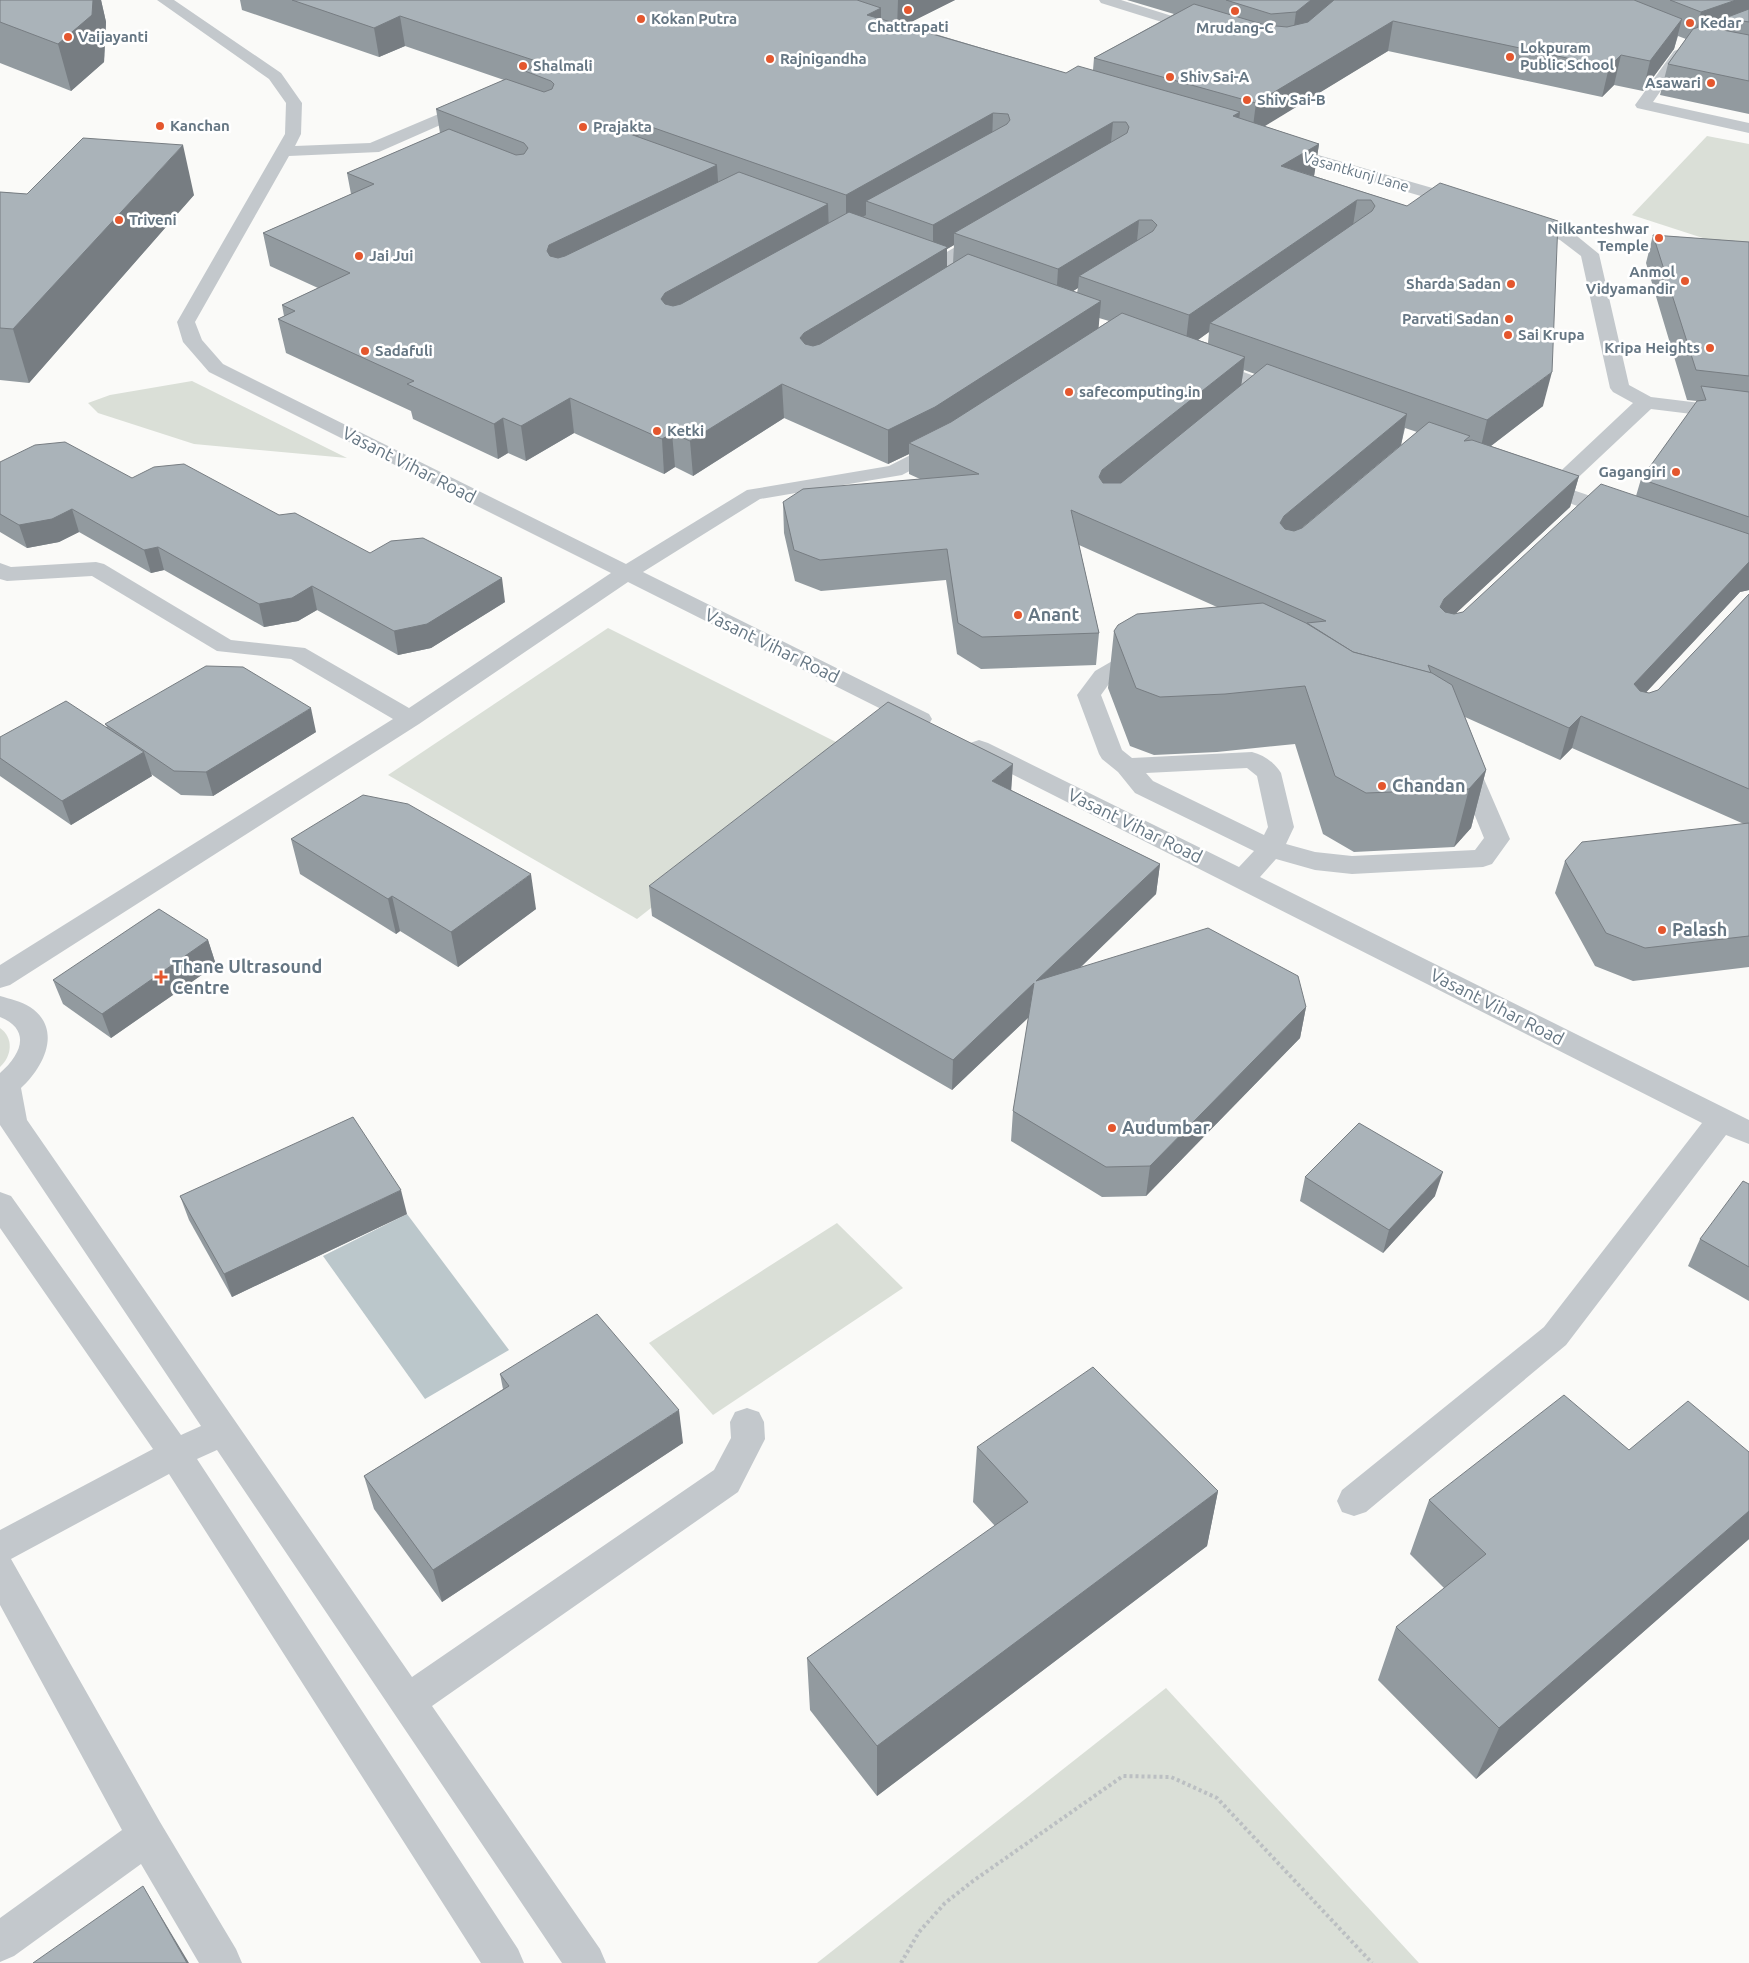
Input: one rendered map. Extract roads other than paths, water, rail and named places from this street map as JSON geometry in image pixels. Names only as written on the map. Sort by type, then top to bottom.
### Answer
[{"type":"street","name":"Vasant Vihar Road","points":[[164,0],[275,76],[294,103],[293,134],[186,322],[193,342],[216,368],[1749,1133]]},
{"type":"street","points":[[1106,0],[1212,33]]},
{"type":"street","points":[[1148,13],[1163,0]]},
{"type":"street","points":[[1749,28],[1680,54],[1643,105],[1749,128]]},
{"type":"street","points":[[1675,42],[1693,49],[1721,55]]},
{"type":"street","points":[[283,151],[374,148],[486,100]]},
{"type":"street","points":[[407,134],[424,141]]},
{"type":"street","name":"Vasantkunj Lane","points":[[1260,143],[1479,207]]},
{"type":"street","points":[[1507,216],[1566,236],[1590,254],[1620,388],[1646,402],[1749,415]]},
{"type":"street","points":[[957,275],[925,264],[1001,227]]},
{"type":"street","points":[[1196,352],[1259,384],[1304,400]]},
{"type":"street","points":[[1242,398],[1259,384]]},
{"type":"street","points":[[1554,490],[1646,402]]},
{"type":"street","points":[[0,978],[410,719],[626,573],[754,494],[896,471],[959,436]]},
{"type":"street","points":[[1518,477],[1637,520]]},
{"type":"street","points":[[1570,522],[1590,503]]},
{"type":"street","points":[[0,570],[6,574],[96,569],[225,646],[297,653],[410,719]]},
{"type":"street","points":[[1167,652],[1139,654],[1103,676],[1089,694],[1111,754],[1128,766],[1144,787],[1271,849],[1315,861],[1352,865],[1483,858],[1497,839],[1456,741]]},
{"type":"street","points":[[1128,766],[1252,760],[1269,773],[1281,827],[1271,849],[1243,879]]},
{"type":"street","points":[[0,1006],[17,1012],[29,1022],[34,1037],[32,1053],[22,1070],[3,1087],[6,1125],[224,1431],[586,1963]]},
{"type":"street","points":[[1354,1501],[1555,1336],[1721,1120]]},
{"type":"street","points":[[0,1204],[175,1454],[504,1963]]},
{"type":"street","points":[[408,1701],[726,1482],[748,1439],[748,1422]]},
{"type":"street","points":[[0,1548],[175,1454],[224,1431]]},
{"type":"street","points":[[0,1571],[146,1836],[222,1963]]},
{"type":"street","points":[[0,1942],[146,1836]]},
{"type":"place","name":"Chattrapati","points":[[908,10]]},
{"type":"place","name":"Mrudang-C","points":[[1235,11]]},
{"type":"place","name":"Kokan Putra","points":[[641,19]]},
{"type":"place","name":"Kedar","points":[[1690,23]]},
{"type":"place","name":"Vaijayanti","points":[[68,37]]},
{"type":"place","name":"Lokpuram Public School","points":[[1510,57]]},
{"type":"place","name":"Rajnigandha","points":[[770,59]]},
{"type":"place","name":"Shalmali","points":[[523,66]]},
{"type":"place","name":"Shiv Sai-A","points":[[1170,77]]},
{"type":"place","name":"Asawari","points":[[1711,83]]},
{"type":"place","name":"Shiv Sai-B","points":[[1247,100]]},
{"type":"place","name":"Kanchan","points":[[160,126]]},
{"type":"place","name":"Prajakta","points":[[583,127]]},
{"type":"place","name":"Triveni","points":[[119,220]]},
{"type":"place","name":"Nilkanteshwar Temple","points":[[1659,238]]},
{"type":"place","name":"Jai Jui","points":[[359,256]]},
{"type":"place","name":"Anmol Vidyamandir","points":[[1685,281]]},
{"type":"place","name":"Sharda Sadan","points":[[1511,284]]},
{"type":"place","name":"Parvati Sadan","points":[[1509,319]]},
{"type":"place","name":"Sai Krupa","points":[[1508,335]]},
{"type":"place","name":"Kripa Heights","points":[[1710,348]]},
{"type":"place","name":"Sadafuli","points":[[365,351]]},
{"type":"place","name":"safecomputing.in","points":[[1069,392]]},
{"type":"place","name":"Ketki","points":[[657,431]]},
{"type":"place","name":"Gagangiri","points":[[1676,472]]},
{"type":"place","name":"Anant","points":[[1018,615]]},
{"type":"place","name":"Chandan","points":[[1382,786]]},
{"type":"place","name":"Palash","points":[[1662,930]]},
{"type":"place","name":"Thane Ultrasound Centre","points":[[161,977]]},
{"type":"place","name":"Audumbar","points":[[1112,1128]]}]
